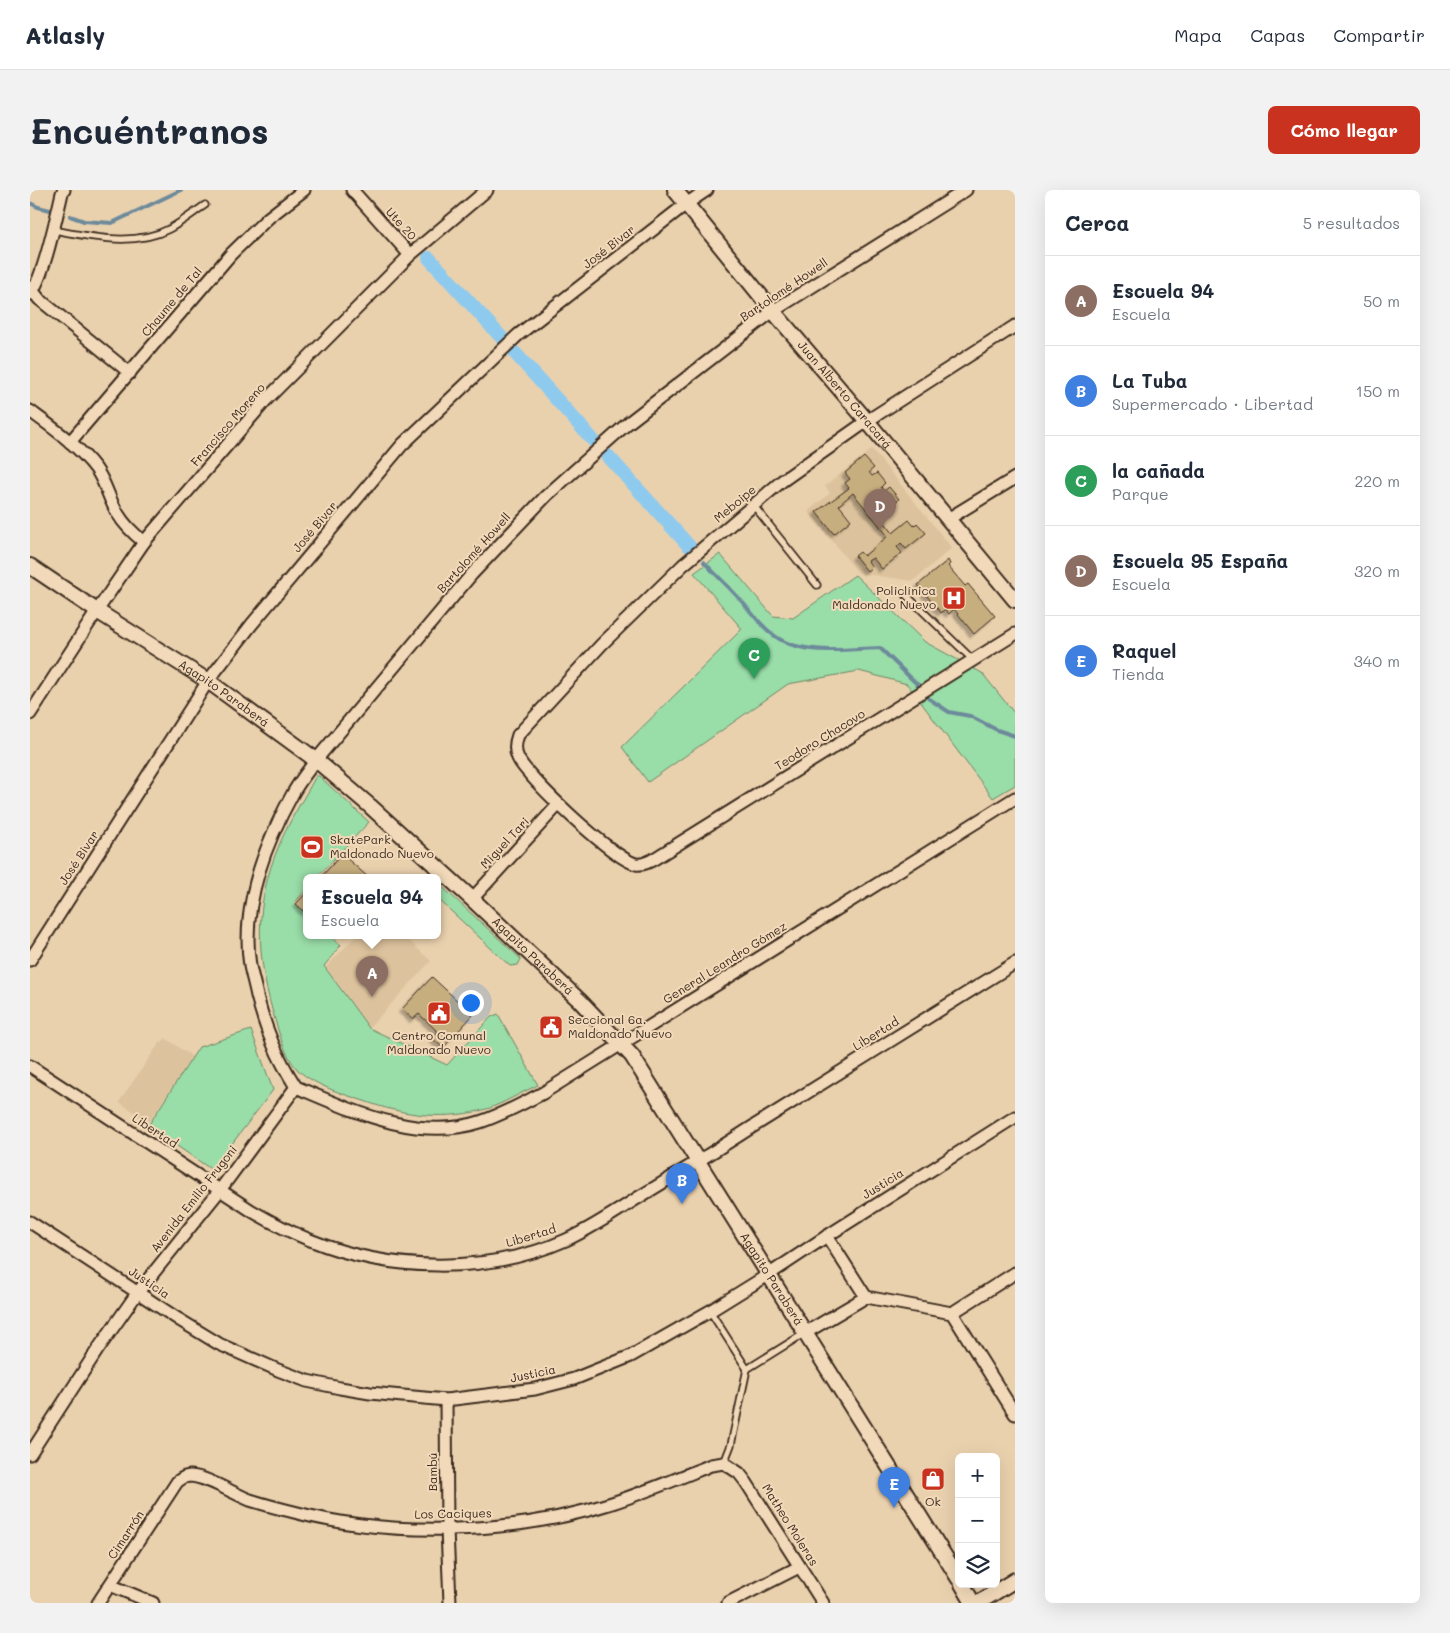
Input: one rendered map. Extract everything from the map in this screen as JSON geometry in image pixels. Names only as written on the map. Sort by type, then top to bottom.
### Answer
[{"type":"street","points":[[64,190],[54,230],[31,291],[130,373]]},
{"type":"street","name":"Chaume de Tal","points":[[70,442],[231,254],[268,218],[304,190]]},
{"type":"street","name":"Ute 20","points":[[352,190],[410,255]]},
{"type":"street","name":"Francisco Moreno","points":[[30,714],[144,542],[266,400],[410,255],[487,190]]},
{"type":"street","name":"Juan Alberto Caracará","points":[[675,190],[773,312],[867,421],[1015,600]]},
{"type":"street","name":"José Bivar","points":[[30,960],[208,681],[252,624],[402,445],[518,335],[686,204],[707,190]]},
{"type":"street","name":"Bartolomé Howell","points":[[296,1087],[281,1064],[270,1040],[250,966],[249,930],[252,895],[262,859],[293,793],[316,760],[472,574],[546,496],[628,423],[773,312],[966,190]]},
{"type":"street","name":"Meboipe","points":[[558,805],[522,765],[516,750],[518,735],[602,644],[682,565],[782,481],[867,421],[1015,326]]},
{"type":"street","points":[[30,410],[70,442],[96,470],[117,513],[130,530],[144,542]]},
{"type":"street","points":[[948,519],[1015,478]]},
{"type":"street","name":"Agapito Paraberá","points":[[30,566],[208,681],[316,760],[370,806],[472,899],[623,1044],[955,1574]]},
{"type":"street","name":"Teodoro Chacovo","points":[[558,805],[618,855],[637,864],[654,859],[1015,634]]},
{"type":"street","name":"General Leandro Gómez","points":[[296,1087],[357,1112],[408,1126],[441,1130],[480,1122],[543,1093],[1015,798]]},
{"type":"street","name":"Miguel Tari","points":[[472,899],[558,805]]},
{"type":"street","name":"Libertad","points":[[30,1066],[281,1228],[311,1241],[376,1259],[408,1264],[470,1264],[523,1255],[585,1231],[1015,963]]},
{"type":"street","name":"Avenida Emilio Frugoni","points":[[30,1454],[138,1292],[220,1190],[296,1087]]},
{"type":"street","name":"Justicia","points":[[30,1222],[219,1344],[278,1370],[307,1381],[370,1393],[446,1400],[535,1389],[574,1379],[631,1356],[768,1275],[1015,1117]]},
{"type":"street","points":[[827,1236],[866,1297]]},
{"type":"street","points":[[805,1333],[866,1297],[952,1313],[1015,1273]]},
{"type":"street","points":[[952,1313],[1015,1414]]},
{"type":"street","name":"Bambú","points":[[446,1400],[447,1529],[450,1603]]},
{"type":"street","name":"Los Caciques","points":[[177,1482],[187,1476],[198,1477],[250,1500],[330,1521],[415,1529],[447,1529],[508,1526],[564,1515],[611,1504],[711,1465],[727,1464]]},
{"type":"street","name":"Matheo Moleras","points":[[727,1464],[739,1472],[746,1482],[822,1603]]},
{"type":"street","name":"Cimarrón","points":[[98,1603],[177,1482]]},
{"type":"street","points":[[728,1603],[800,1566]]},
{"type":"street","points":[[978,1603],[1015,1580]]},
{"type":"street","points":[[110,1585],[153,1603]]},
{"type":"street","points":[[964,1588],[973,1603]]},
{"type":"lane","points":[[54,230],[95,238],[140,238],[168,229],[205,205]]},
{"type":"lane","points":[[754,506],[817,585]]},
{"type":"lane","points":[[906,594],[973,660]]},
{"type":"lane","points":[[710,1311],[748,1369]]},
{"type":"lane","points":[[727,1464],[748,1369],[805,1333]]},
{"type":"shaded area","points":[[872,449],[952,548],[913,581],[858,573],[808,511],[830,493],[825,486]]},
{"type":"shaded area","points":[[353,939],[407,939],[431,961],[369,1028],[326,967]]},
{"type":"shaded area","points":[[165,1038],[193,1057],[149,1122],[119,1102],[160,1042],[162,1043]]},
{"type":"green space","points":[[720,554],[773,616],[793,618],[855,575],[925,642],[982,673],[1015,714],[1015,785],[993,798],[907,684],[859,671],[788,684],[648,782],[622,747],[742,629],[694,573]]},
{"type":"green space","points":[[316,776],[319,776],[369,822],[320,874],[303,874],[303,893],[294,903],[303,911],[303,939],[334,939],[341,945],[324,966],[369,1028],[447,1065],[491,1017],[498,1014],[538,1085],[490,1108],[458,1114],[427,1115],[379,1106],[322,1085],[299,1071],[289,1058],[273,1013],[267,989],[261,943],[263,899],[268,877],[275,855]]},
{"type":"green space","points":[[441,886],[521,959],[518,965],[510,966],[441,902]]},
{"type":"green space","points":[[251,1030],[273,1090],[212,1170],[148,1126],[199,1047]]},
{"type":"building","points":[[864,457],[874,468],[869,472],[872,476],[877,473],[885,483],[881,487],[884,491],[889,487],[899,499],[879,515],[893,533],[909,520],[914,526],[917,523],[926,533],[906,549],[901,543],[897,547],[902,553],[882,569],[873,558],[868,561],[872,567],[867,571],[855,556],[860,552],[864,556],[888,536],[853,493],[839,505],[851,520],[834,534],[816,512],[849,488],[845,483],[850,479],[845,473]]},
{"type":"building","name":"Policlínica Maldonado Nuevo","points":[[948,560],[950,564],[948,566],[965,586],[968,584],[995,616],[974,634],[954,609],[949,614],[945,609],[941,613],[918,585]]},
{"type":"building","points":[[342,854],[364,874],[324,874]]},
{"type":"building","points":[[303,896],[303,910],[296,904]]},
{"type":"building","points":[[432,977],[473,1015],[443,1048],[432,1038],[438,1032],[419,1014],[413,1019],[402,1009]]},
{"type":"waterway","points":[[70,216],[84,221],[112,223],[181,190]]},
{"type":"waterway","points":[[30,203],[50,210]]},
{"type":"waterway","points":[[429,258],[501,337]]},
{"type":"waterway","points":[[515,353],[593,440]]},
{"type":"waterway","points":[[608,456],[689,546]]},
{"type":"waterway","points":[[704,562],[762,625],[777,638],[796,646],[816,649],[880,648],[918,685]]},
{"type":"waterway","points":[[928,698],[949,712],[970,716],[997,730],[1015,736]]},
{"type":"place","name":"Escuela 95 España","points":[[880,530]]},
{"type":"place","name":"Policlínica Maldonado Nuevo","points":[[954,598]]},
{"type":"place","name":"la cañada","points":[[754,679]]},
{"type":"place","name":"SkatePark Maldonado Nuevo","points":[[312,847]]},
{"type":"place","name":"Escuela 94","points":[[372,997]]},
{"type":"place","name":"Centro Comunal Maldonado Nuevo","points":[[439,1013]]},
{"type":"place","name":"Seccional 6a. Maldonado Nuevo","points":[[551,1027]]},
{"type":"place","name":"La Tuba","points":[[682,1204]]},
{"type":"place","name":"Ok","points":[[933,1479]]},
{"type":"place","name":"Raquel","points":[[894,1508]]}]
